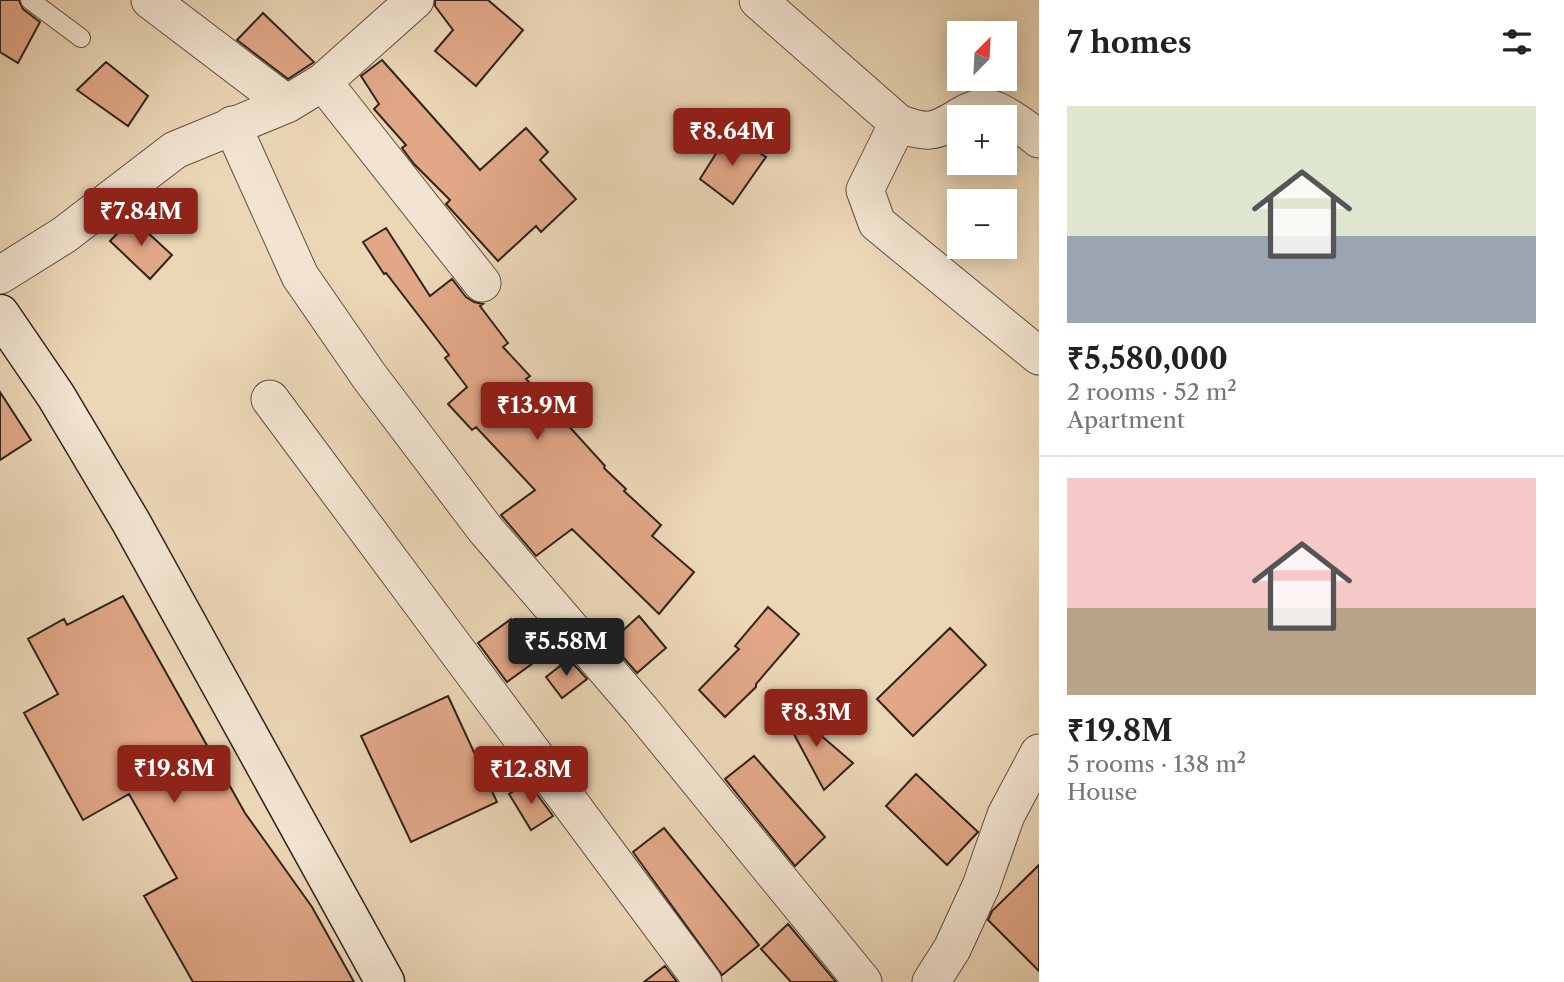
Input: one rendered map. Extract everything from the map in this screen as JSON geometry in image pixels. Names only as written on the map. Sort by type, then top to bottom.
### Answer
[{"type":"main road","points":[[0,314],[56,396],[131,522],[385,982]]},
{"type":"street","points":[[150,0],[287,104]]},
{"type":"street","points":[[0,275],[64,236],[175,150],[287,104],[323,82],[415,0]]},
{"type":"street","points":[[758,0],[898,123],[919,130],[933,130],[967,111],[982,108],[996,110],[1039,139]]},
{"type":"street","points":[[323,82],[482,283]]},
{"type":"street","points":[[898,123],[864,190],[877,223],[1039,356]]},
{"type":"street","points":[[232,125],[300,276],[369,376],[485,529],[641,710],[863,982]]},
{"type":"street","points":[[270,399],[702,982]]},
{"type":"street","points":[[931,982],[952,949],[981,886],[1006,815],[1039,753]]},
{"type":"lane","points":[[30,0],[81,38]]},
{"type":"building","points":[[0,0],[19,0],[23,9],[40,22],[18,63],[0,52]]},
{"type":"building","points":[[435,0],[488,0],[523,30],[476,86],[435,51],[453,30],[435,6]]},
{"type":"building","points":[[263,13],[314,62],[288,79],[237,40]]},
{"type":"building","points":[[382,60],[480,170],[526,128],[548,152],[540,160],[576,199],[541,232],[536,226],[498,261],[446,204],[450,200],[414,164],[402,148],[406,145],[374,109],[379,104],[361,76]]},
{"type":"building","points":[[106,62],[148,96],[128,126],[77,90]]},
{"type":"building","points":[[729,133],[766,157],[733,204],[700,179]]},
{"type":"building","points":[[132,218],[172,255],[150,279],[110,241]]},
{"type":"building","points":[[386,228],[430,296],[452,279],[466,297],[483,304],[480,306],[508,343],[503,347],[530,376],[526,379],[604,468],[626,489],[624,491],[661,525],[652,536],[694,572],[659,614],[572,529],[536,556],[501,515],[535,490],[476,427],[472,430],[448,404],[467,387],[445,358],[449,355],[386,273],[384,274],[363,242]]},
{"type":"building","points":[[0,392],[31,440],[0,460]]},
{"type":"building","points":[[123,596],[245,813],[312,907],[354,982],[193,982],[144,896],[177,878],[129,794],[83,820],[24,713],[58,694],[28,639],[64,619],[67,625]]},
{"type":"building","points":[[768,607],[799,634],[756,687],[725,717],[699,690],[739,649],[735,646]]},
{"type":"building","points":[[639,616],[666,648],[637,673],[610,642]]},
{"type":"building","points":[[511,619],[540,658],[507,682],[478,643]]},
{"type":"building","points":[[950,628],[986,665],[913,736],[877,699]]},
{"type":"building","points":[[569,659],[587,679],[562,698],[546,677]]},
{"type":"building","points":[[448,696],[497,802],[411,842],[361,736]]},
{"type":"building","points":[[776,697],[853,763],[824,790],[775,699]]},
{"type":"building","points":[[754,756],[825,837],[795,866],[725,779]]},
{"type":"building","points":[[916,774],[978,832],[947,865],[886,806]]},
{"type":"building","points":[[528,782],[553,816],[531,830],[509,794]]},
{"type":"building","points":[[664,828],[759,945],[722,975],[633,852]]},
{"type":"building","points":[[1039,865],[1039,971],[988,920],[992,911]]},
{"type":"building","points":[[788,924],[836,982],[791,982],[761,949]]},
{"type":"building","points":[[665,966],[677,982],[644,982]]}]
